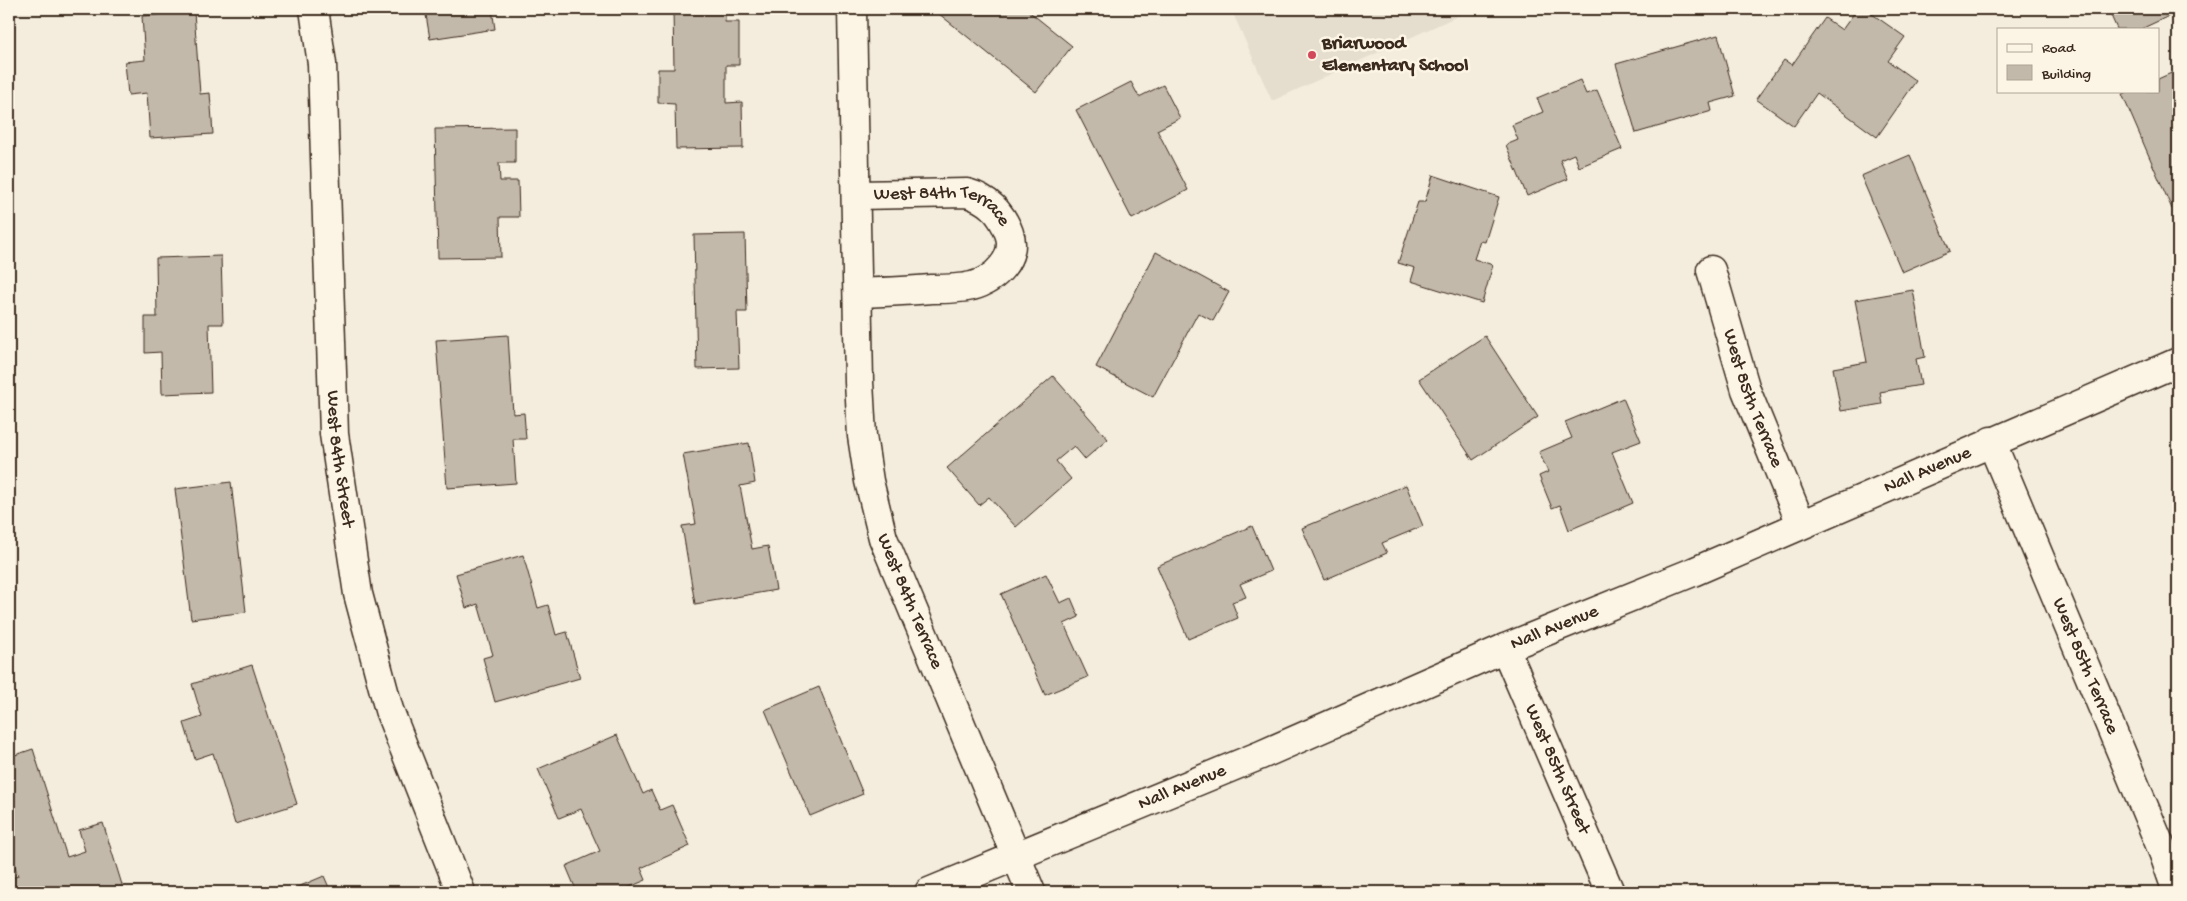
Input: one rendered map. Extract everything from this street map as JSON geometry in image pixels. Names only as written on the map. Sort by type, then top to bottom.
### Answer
[{"type":"street","name":"West 84th Street","points":[[314,9],[322,64],[334,434],[358,594],[389,710],[461,892]]},
{"type":"street","name":"West 84th Terrace","points":[[852,9],[859,382],[862,436],[869,481],[882,538],[1031,892]]},
{"type":"street","name":"West 84th Terrace","points":[[856,195],[967,193],[982,198],[993,207],[1006,225],[1011,237],[1008,260],[1000,270],[974,285],[858,293]]},
{"type":"street","name":"West 85th Terrace","points":[[1711,270],[1746,390],[1801,524]]},
{"type":"street","name":"Nall Avenue","points":[[929,892],[1261,755],[1505,648],[1693,572],[1991,441],[2178,362]]},
{"type":"street","name":"West 85th Terrace","points":[[1991,441],[2127,763],[2177,892]]},
{"type":"street","name":"West 85th Street","points":[[1505,648],[1610,892]]},
{"type":"shaded area","name":"Briarwood Elementary School","points":[[1231,9],[1473,9],[1272,101]]},
{"type":"building","points":[[425,9],[492,9],[495,29],[430,39]]},
{"type":"building","points":[[673,9],[725,9],[725,22],[739,22],[739,65],[726,65],[726,103],[742,102],[743,148],[676,149],[675,104],[658,103],[658,69],[674,69]]},
{"type":"building","points":[[933,9],[1026,9],[1072,46],[1036,92]]},
{"type":"building","points":[[1857,9],[1865,9],[1905,37],[1888,61],[1916,81],[1877,137],[1817,93],[1794,126],[1756,99],[1784,60],[1792,65],[1825,18],[1842,30]]},
{"type":"building","points":[[2108,9],[2165,9],[2169,16],[2143,28],[2117,28]]},
{"type":"building","points":[[194,12],[200,94],[210,93],[213,134],[150,138],[147,93],[128,95],[125,62],[145,60],[142,16]]},
{"type":"building","points":[[1718,35],[1735,96],[1710,103],[1712,111],[1636,133],[1616,64]]},
{"type":"building","points":[[2178,70],[2178,207],[2172,209],[2122,94],[2127,92],[2160,92],[2160,78]]},
{"type":"building","points":[[1580,80],[1586,94],[1597,90],[1622,149],[1579,167],[1574,154],[1560,160],[1568,179],[1527,196],[1506,145],[1518,140],[1512,125],[1543,112],[1537,98]]},
{"type":"building","points":[[1131,82],[1139,97],[1163,85],[1180,118],[1157,130],[1188,190],[1132,219],[1076,110]]},
{"type":"building","points":[[515,128],[515,163],[499,163],[500,181],[518,181],[519,217],[500,217],[501,257],[438,258],[435,129]]},
{"type":"building","points":[[1910,155],[1950,251],[1902,272],[1861,176]]},
{"type":"building","points":[[1433,175],[1499,197],[1485,242],[1480,241],[1474,259],[1493,265],[1482,303],[1411,281],[1415,268],[1398,263],[1418,202],[1425,202]]},
{"type":"building","points":[[745,234],[747,312],[737,312],[739,368],[697,369],[694,235]]},
{"type":"building","points":[[1156,252],[1229,292],[1213,321],[1198,313],[1153,397],[1096,367]]},
{"type":"building","points":[[221,256],[223,324],[209,324],[211,392],[162,394],[161,352],[145,353],[145,317],[157,317],[156,258]]},
{"type":"building","points":[[1913,290],[1925,357],[1916,359],[1921,385],[1880,392],[1882,404],[1841,411],[1833,368],[1867,362],[1855,300]]},
{"type":"building","points":[[508,335],[513,414],[524,413],[526,439],[513,439],[516,483],[447,488],[436,340]]},
{"type":"building","points":[[1485,336],[1538,417],[1473,460],[1419,379]]},
{"type":"building","points":[[1053,376],[1108,439],[1085,459],[1074,446],[1056,461],[1071,479],[1016,527],[989,497],[979,505],[947,468]]},
{"type":"building","points":[[1623,398],[1641,441],[1612,452],[1633,503],[1569,530],[1560,505],[1552,508],[1539,476],[1548,472],[1539,452],[1572,438],[1565,422]]},
{"type":"building","points":[[749,443],[755,483],[740,486],[752,549],[768,546],[776,590],[695,604],[682,526],[696,524],[683,454]]},
{"type":"building","points":[[231,482],[246,612],[191,619],[175,489]]},
{"type":"building","points":[[1406,485],[1423,526],[1382,543],[1387,553],[1324,580],[1302,528]]},
{"type":"building","points":[[1252,526],[1271,571],[1240,584],[1246,597],[1232,602],[1238,618],[1188,639],[1157,566]]},
{"type":"building","points":[[523,555],[538,608],[548,605],[556,635],[567,632],[580,678],[495,702],[483,658],[493,655],[478,604],[466,608],[456,574]]},
{"type":"building","points":[[1046,574],[1060,603],[1071,598],[1079,617],[1064,624],[1088,677],[1045,695],[1001,594]]},
{"type":"building","points":[[252,665],[297,804],[235,824],[213,753],[195,759],[184,723],[202,717],[192,684]]},
{"type":"building","points":[[819,687],[863,794],[810,816],[765,710]]},
{"type":"building","points":[[617,735],[643,794],[651,790],[660,810],[672,805],[690,846],[641,868],[646,880],[618,892],[577,892],[566,866],[600,851],[581,809],[559,818],[538,769]]},
{"type":"building","points":[[33,749],[67,857],[85,851],[79,830],[103,823],[123,888],[109,892],[9,892],[9,879],[18,876],[9,848],[9,757]]},
{"type":"building","points":[[324,876],[331,892],[286,892]]},
{"type":"place","name":"Briarwood Elementary School","points":[[1312,55]]}]
